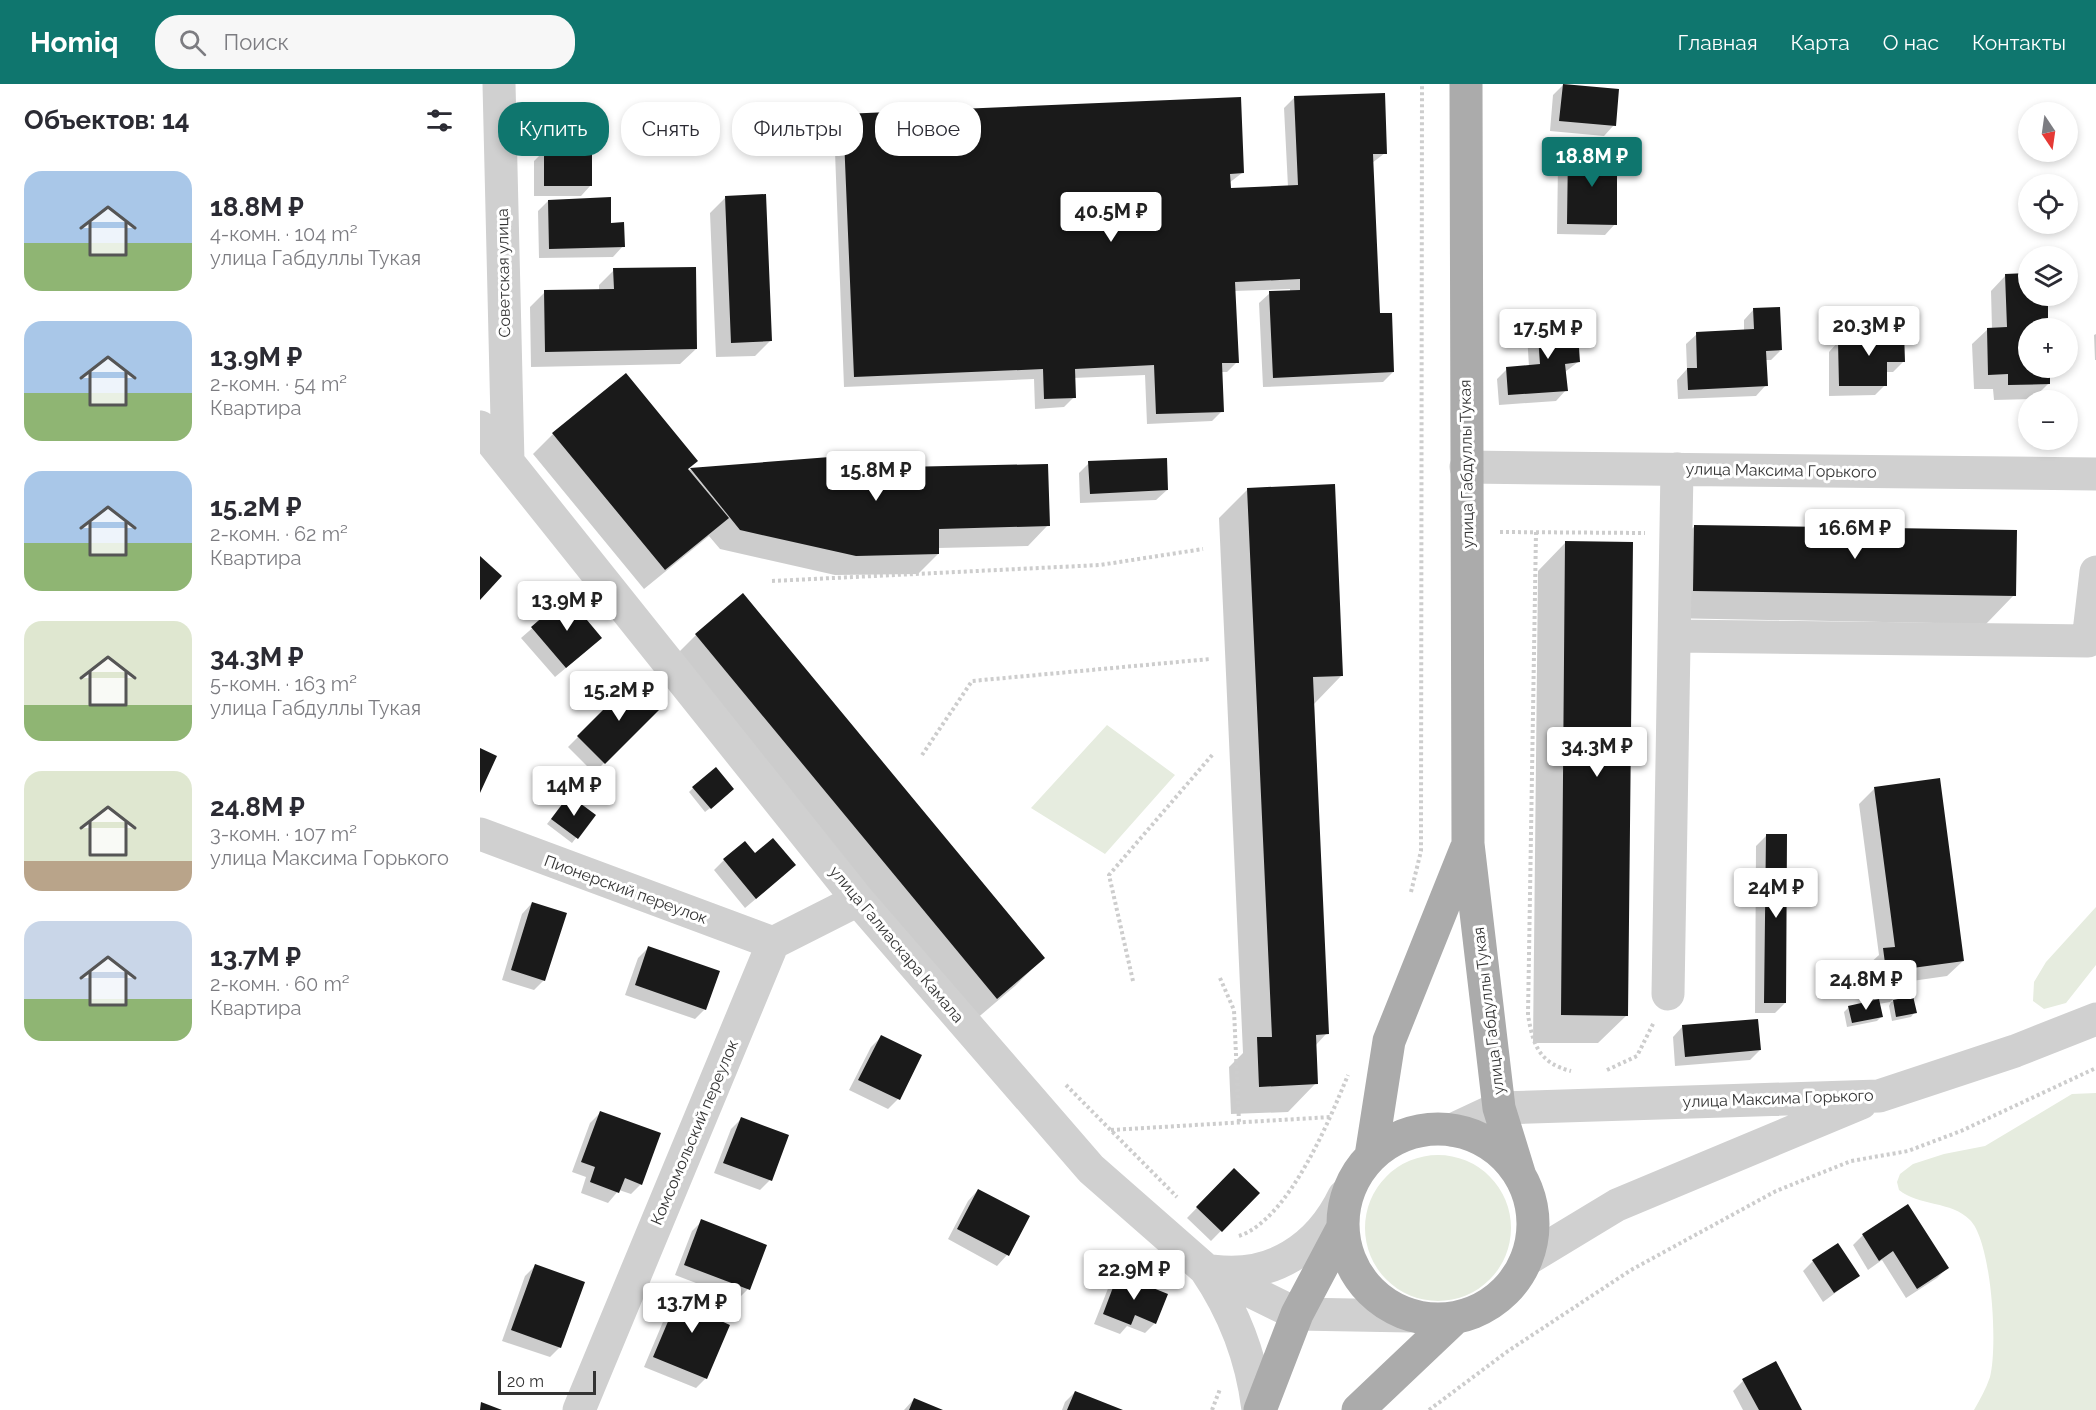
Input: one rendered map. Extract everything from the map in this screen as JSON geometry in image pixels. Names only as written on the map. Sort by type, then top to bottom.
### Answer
[{"type":"main road","name":"улица Габдуллы Тукая","points":[[1466,84],[1468,844],[1499,1108],[1520,1176]]},
{"type":"main road","name":"улица Габдуллы Тукая","points":[[1371,1156],[1389,1041],[1468,844]]},
{"type":"main road","name":"улица Максима Горького","points":[[1452,1130],[1479,1139],[1495,1149],[1520,1176],[1529,1196],[1533,1217],[1532,1239],[1527,1260],[1510,1287],[1485,1307],[1455,1318],[1432,1319],[1410,1316],[1384,1303],[1363,1283],[1348,1258],[1342,1230],[1344,1196],[1371,1156],[1395,1139],[1423,1131],[1452,1130]]},
{"type":"main road","name":"улица Максима Горького","points":[[1259,1410],[1297,1314],[1342,1230]]},
{"type":"main road","name":"улица Максима Горького","points":[[1358,1410],[1455,1318]]},
{"type":"street","name":"Советская улица","points":[[499,84],[508,462]]},
{"type":"street","name":"улица Галиаскара Камала","points":[[480,427],[858,900],[1091,1169],[1201,1265],[1297,1314],[1410,1316]]},
{"type":"street","name":"улица Максима Горького","points":[[1466,467],[2096,474]]},
{"type":"street","points":[[1668,994],[1677,469]]},
{"type":"street","points":[[1675,636],[2088,641],[2096,572]]},
{"type":"street","name":"Пионерский переулок","points":[[480,834],[773,943]]},
{"type":"street","points":[[773,943],[858,900]]},
{"type":"street","name":"Комсомольский переулок","points":[[579,1410],[773,943]]},
{"type":"street","name":"улица Максима Горького","points":[[1452,1130],[1499,1108],[1879,1096],[2015,1051],[2096,1018]]},
{"type":"street","points":[[1527,1260],[1617,1204],[1879,1096]]},
{"type":"street","points":[[1201,1265],[1248,1271],[1269,1267],[1288,1259],[1307,1247],[1322,1233],[1335,1216],[1344,1196]]},
{"type":"street","points":[[1201,1265],[1226,1303],[1242,1338],[1253,1375],[1259,1410]]},
{"type":"path","points":[[1409,897],[1421,851],[1422,84]]},
{"type":"path","points":[[1467,531],[1677,533]]},
{"type":"path","points":[[1536,532],[1528,1015],[1532,1042],[1544,1059],[1574,1071]]},
{"type":"path","points":[[771,581],[1100,565],[1203,549]]},
{"type":"path","points":[[922,755],[972,681],[1210,659]]},
{"type":"path","points":[[1133,981],[1109,874],[1213,754]]},
{"type":"path","points":[[1220,978],[1234,1010],[1239,1122]]},
{"type":"path","points":[[1604,1071],[1636,1056],[1668,994]]},
{"type":"path","points":[[1429,1410],[1508,1351],[1631,1270],[1776,1191],[1851,1161],[1908,1151],[1961,1131],[2096,1068]]},
{"type":"path","points":[[1201,1265],[1222,1242],[1246,1234],[1276,1209],[1304,1169],[1331,1117],[1348,1074]]},
{"type":"path","points":[[1061,1081],[1182,1202]]},
{"type":"path","points":[[1111,1130],[1331,1117]]},
{"type":"path","points":[[1212,1410],[1221,1386]]},
{"type":"shaded area","points":[[1107,725],[1175,775],[1105,854],[1031,808]]},
{"type":"shaded area","points":[[2096,907],[2096,965],[2066,1003],[2044,1009],[2033,1001],[2034,982],[2046,962]]},
{"type":"shaded area","points":[[2096,1093],[2096,1410],[1974,1410],[1990,1377],[1992,1363],[1993,1320],[1984,1250],[1978,1232],[1970,1220],[1963,1214],[1945,1206],[1916,1199],[1899,1190],[1897,1182],[1900,1174],[1913,1164],[1944,1154],[1985,1146],[2072,1094]]},
{"type":"shaded area","points":[[1438,1155],[1466,1161],[1489,1177],[1505,1200],[1511,1228],[1505,1256],[1489,1279],[1466,1295],[1438,1301],[1410,1295],[1387,1279],[1371,1256],[1365,1228],[1371,1200],[1387,1177],[1410,1161]]},
{"type":"building","points":[[1563,84],[1619,89],[1616,126],[1559,121]]},
{"type":"building","points":[[1385,93],[1387,154],[1373,154],[1380,313],[1392,313],[1394,372],[1273,378],[1269,291],[1300,290],[1300,279],[1235,282],[1239,363],[1222,363],[1224,412],[1156,414],[1154,365],[1075,369],[1076,398],[1044,399],[1043,369],[854,377],[845,156],[863,156],[863,113],[875,113],[875,156],[981,156],[981,108],[1241,97],[1244,173],[1230,174],[1231,188],[1298,185],[1294,96]]},
{"type":"building","points":[[1568,151],[1617,151],[1617,225],[1567,224]]},
{"type":"building","points":[[544,156],[592,156],[592,186],[544,186]]},
{"type":"building","points":[[766,194],[772,341],[731,343],[725,196]]},
{"type":"building","points":[[611,197],[611,223],[624,222],[625,247],[549,249],[548,200]]},
{"type":"building","points":[[696,267],[697,349],[545,352],[544,290],[614,289],[613,268]]},
{"type":"building","points":[[2018,273],[2018,306],[2048,306],[2048,318],[2018,318],[2018,378],[2050,378],[2050,384],[2008,385],[2008,374],[1988,375],[1987,328],[2007,327],[2005,274]]},
{"type":"building","points":[[1780,307],[1782,350],[1766,351],[1768,386],[1688,390],[1687,368],[1697,368],[1696,332],[1754,329],[1753,308]]},
{"type":"building","points":[[1577,319],[1580,362],[1565,364],[1568,391],[1508,395],[1506,367],[1540,364],[1537,322]]},
{"type":"building","points":[[1845,331],[1904,331],[1905,362],[1887,362],[1887,386],[1839,386],[1838,341],[1845,340]]},
{"type":"building","points":[[626,373],[698,461],[688,469],[729,518],[665,570],[552,433]]},
{"type":"building","points":[[843,456],[854,468],[1048,464],[1050,526],[939,529],[939,554],[856,556],[740,530],[690,468]]},
{"type":"building","points":[[1167,458],[1168,490],[1090,494],[1088,461]]},
{"type":"building","points":[[1335,484],[1343,676],[1313,677],[1329,1034],[1316,1035],[1318,1084],[1259,1087],[1257,1037],[1272,1037],[1247,488]]},
{"type":"building","points":[[1694,525],[2017,530],[2016,596],[1693,591]]},
{"type":"building","points":[[1565,541],[1633,542],[1628,1016],[1561,1015]]},
{"type":"building","points":[[480,556],[502,576],[480,600]]},
{"type":"building","points":[[743,593],[1045,958],[997,999],[695,634]]},
{"type":"building","points":[[567,596],[602,638],[566,668],[531,627]]},
{"type":"building","points":[[633,680],[661,708],[605,764],[577,736]]},
{"type":"building","points":[[480,748],[497,756],[480,793]]},
{"type":"building","points":[[716,767],[734,789],[711,809],[692,787]]},
{"type":"building","points":[[1940,778],[1964,961],[1905,969],[1907,988],[1876,991],[1874,973],[1886,971],[1883,948],[1895,947],[1874,787]]},
{"type":"building","points":[[569,795],[596,815],[578,839],[551,819]]},
{"type":"building","points":[[1766,834],[1787,834],[1786,1003],[1764,1003]]},
{"type":"building","points":[[773,838],[796,865],[756,899],[723,859],[745,841],[755,853]]},
{"type":"building","points":[[532,902],[567,913],[545,981],[511,970]]},
{"type":"building","points":[[648,946],[720,971],[706,1010],[635,985]]},
{"type":"building","points":[[1859,968],[1860,990],[1828,990],[1828,970]]},
{"type":"building","points":[[1913,996],[1917,1013],[1896,1017],[1893,1000]]},
{"type":"building","points":[[1879,999],[1883,1017],[1852,1023],[1848,1006]]},
{"type":"building","points":[[1758,1019],[1761,1050],[1685,1057],[1682,1025]]},
{"type":"building","points":[[881,1035],[922,1055],[900,1100],[858,1080]]},
{"type":"building","points":[[600,1111],[661,1133],[642,1185],[625,1178],[619,1193],[590,1182],[595,1167],[581,1162]]},
{"type":"building","points":[[741,1117],[789,1135],[772,1181],[723,1163]]},
{"type":"building","points":[[1234,1168],[1260,1193],[1222,1232],[1196,1207]]},
{"type":"building","points":[[978,1189],[1030,1216],[1009,1256],[957,1229]]},
{"type":"building","points":[[1908,1204],[1949,1268],[1917,1289],[1893,1251],[1879,1261],[1862,1234]]},
{"type":"building","points":[[701,1219],[767,1245],[750,1290],[684,1265]]},
{"type":"building","points":[[1838,1243],[1860,1276],[1834,1293],[1812,1260]]},
{"type":"building","points":[[535,1264],[585,1282],[561,1348],[511,1330]]},
{"type":"building","points":[[1118,1274],[1168,1294],[1156,1324],[1135,1315],[1131,1325],[1103,1314]]},
{"type":"building","points":[[683,1286],[717,1300],[710,1316],[730,1325],[707,1379],[653,1357]]},
{"type":"building","points":[[1776,1361],[1802,1410],[1759,1410],[1742,1379]]},
{"type":"building","points":[[1075,1391],[1123,1410],[1067,1410]]},
{"type":"building","points":[[914,1398],[943,1410],[909,1410]]},
{"type":"building","points":[[481,1402],[502,1410],[480,1410]]}]
